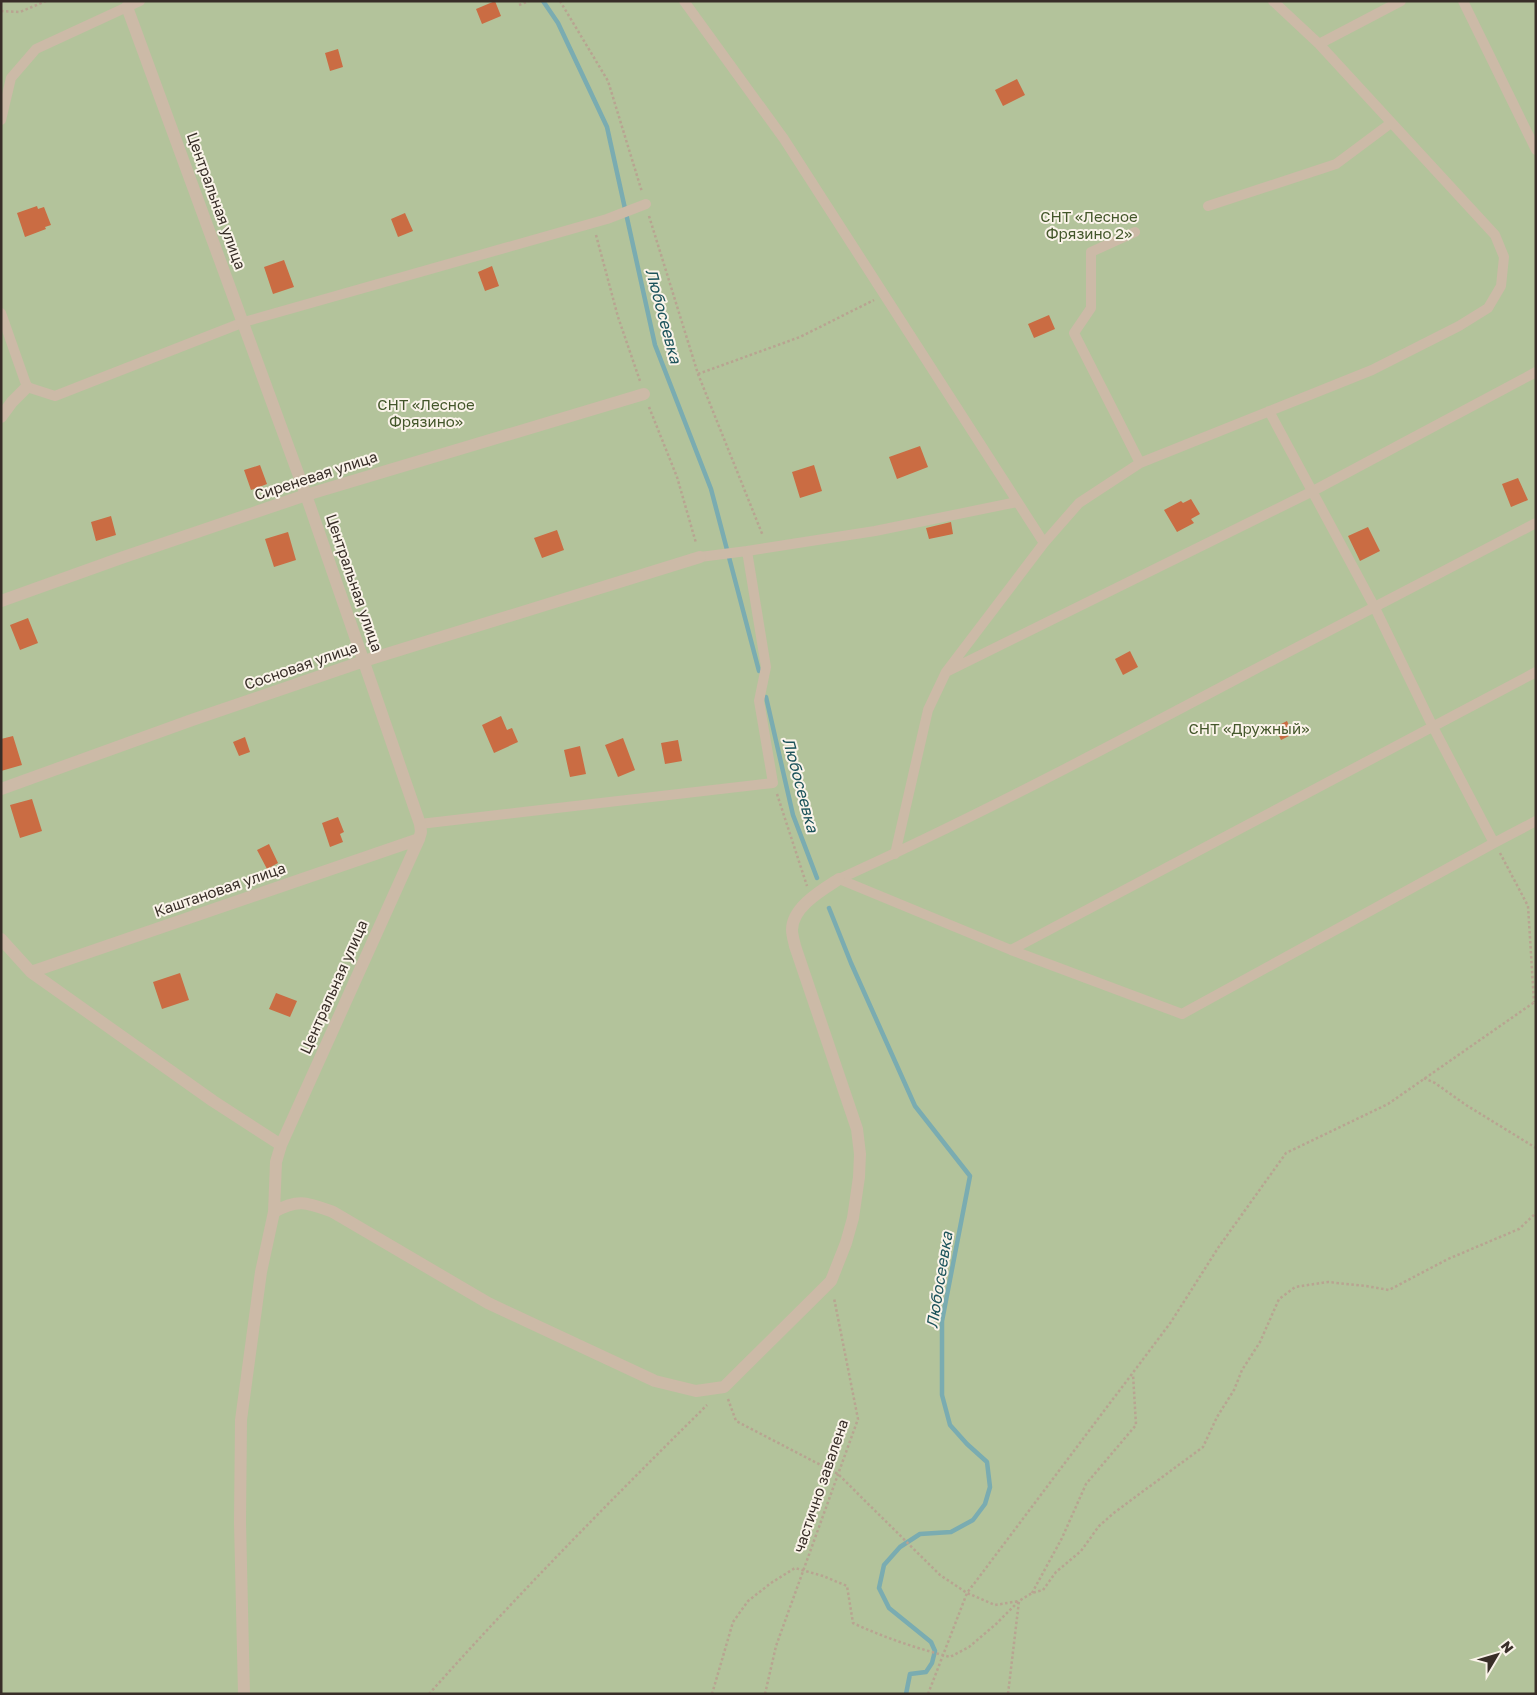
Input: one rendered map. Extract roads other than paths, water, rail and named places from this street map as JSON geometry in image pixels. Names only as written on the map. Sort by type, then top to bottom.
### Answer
[{"type":"street","name":"Центральная улица","points":[[127,7],[244,322],[420,824],[419,839],[276,1162],[274,1212],[260,1272],[242,1420],[240,1522],[244,1694]]},
{"type":"street","points":[[1,417],[12,402],[27,387]]},
{"type":"street","name":"Сиреневая улица","points":[[1,601],[306,495],[644,394]]},
{"type":"street","name":"Сосновая улица","points":[[1,789],[192,720],[364,661],[700,557]]},
{"type":"street","name":"Каштановая улица","points":[[31,972],[419,839]]},
{"type":"street","points":[[274,1212],[287,1204],[305,1202],[332,1212],[488,1303],[655,1381],[696,1391],[724,1387],[831,1281],[846,1243],[853,1218],[860,1177],[857,1129],[795,946],[792,929],[796,915],[811,898],[839,879]]},
{"type":"street","points":[[1,939],[31,972],[213,1101],[282,1145]]},
{"type":"lane","points":[[1,120],[11,78],[36,49],[140,1]]},
{"type":"lane","points":[[684,1],[784,139],[1044,542]]},
{"type":"lane","points":[[895,854],[928,710],[946,672],[1044,542],[1079,503],[1140,463],[1372,370],[1459,326],[1488,308],[1501,286],[1504,257],[1495,235],[1318,44],[1273,1]]},
{"type":"lane","points":[[1318,44],[1401,1]]},
{"type":"lane","points":[[1463,1],[1536,150]]},
{"type":"lane","points":[[1208,206],[1336,164],[1391,123]]},
{"type":"lane","points":[[1,313],[27,387],[55,396],[244,322],[607,218],[646,204]]},
{"type":"lane","points":[[1135,232],[1091,252],[1091,308],[1074,333],[1140,463]]},
{"type":"lane","points":[[946,672],[1313,491],[1536,372]]},
{"type":"lane","points":[[1269,410],[1374,606],[1434,728],[1494,843]]},
{"type":"lane","points":[[700,557],[875,531],[1017,502]]},
{"type":"lane","points":[[839,879],[895,854],[1046,780],[1374,606],[1536,523]]},
{"type":"lane","points":[[420,824],[773,783],[759,701],[766,667],[747,551]]},
{"type":"lane","points":[[1011,950],[1434,728],[1536,672]]},
{"type":"lane","points":[[839,879],[1011,950],[1182,1014],[1536,821]]},
{"type":"waterway","name":"Любосеевка","points":[[543,1],[558,23],[607,127],[655,345],[711,489],[759,671]]},
{"type":"waterway","name":"Любосеевка","points":[[766,697],[793,815],[817,878]]},
{"type":"waterway","name":"Любосеевка","points":[[829,908],[851,963],[915,1106],[970,1176],[942,1321],[942,1395],[950,1425],[987,1462],[990,1487],[985,1504],[973,1520],[951,1532],[920,1534],[900,1547],[884,1565],[879,1588],[889,1608],[931,1642],[935,1651],[932,1663],[926,1672],[910,1674],[906,1694]]},
{"type":"park label","name":"СНТ «Лесное Фрязино 2»","points":[[1089,226]]},
{"type":"park label","name":"СНТ «Лесное Фрязино»","points":[[426,414]]},
{"type":"park label","name":"СНТ «Дружный»","points":[[1249,729]]}]
